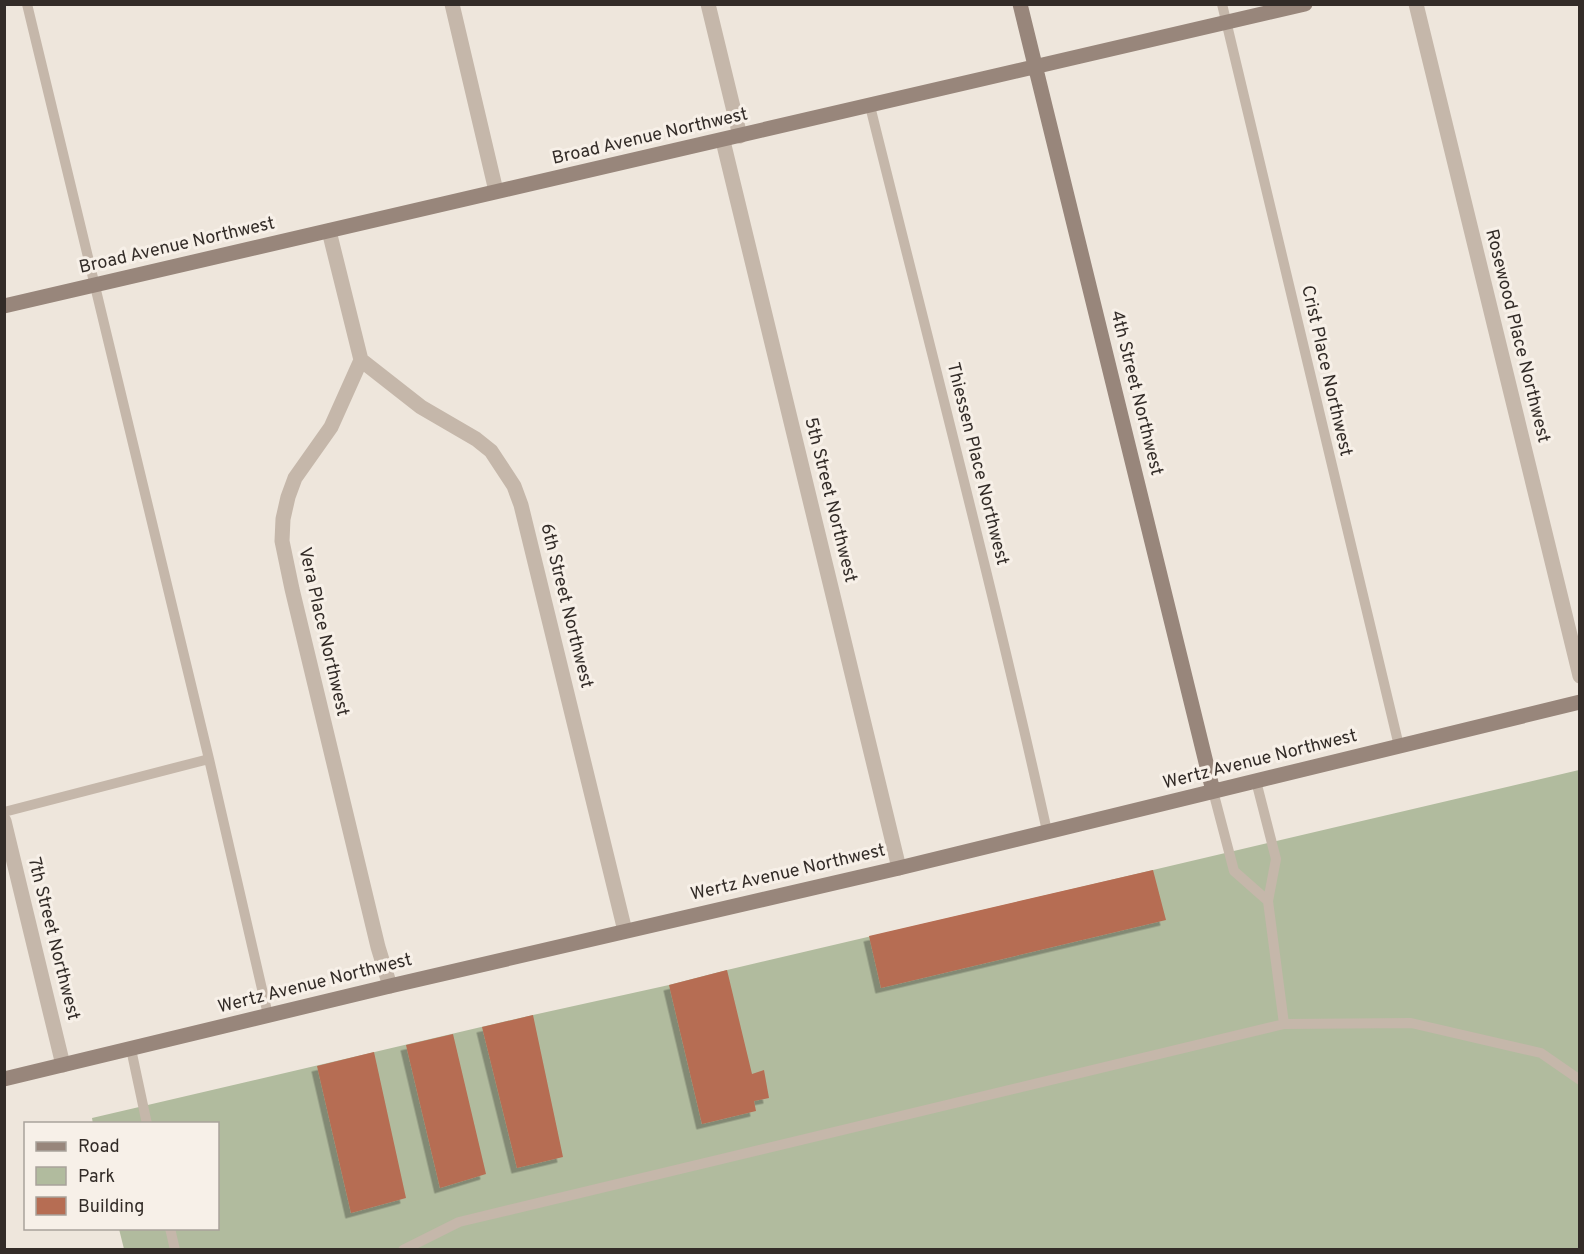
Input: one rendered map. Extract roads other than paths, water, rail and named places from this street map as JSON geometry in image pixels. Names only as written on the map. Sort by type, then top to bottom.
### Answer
[{"type":"street","points":[[452,4],[496,191]]},
{"type":"street","points":[[708,4],[740,136]]},
{"type":"street","name":"4th Street Northwest","points":[[1020,4],[1213,791]]},
{"type":"street","name":"Broad Avenue Northwest","points":[[4,306],[496,191],[723,141],[1305,4]]},
{"type":"street","name":"Rosewood Place Northwest","points":[[1416,4],[1580,676]]},
{"type":"street","name":"5th Street Northwest","points":[[723,141],[898,868]]},
{"type":"street","points":[[329,231],[361,360]]},
{"type":"street","name":"6th Street Northwest","points":[[361,360],[421,407],[476,439],[491,451],[514,486],[521,505],[625,931]]},
{"type":"street","name":"Vera Place Northwest","points":[[361,360],[331,427],[295,478],[283,519],[282,541],[375,936],[390,986]]},
{"type":"street","name":"Wertz Avenue Northwest","points":[[4,1079],[390,986],[898,868],[1580,702]]},
{"type":"street","name":"7th Street Northwest","points":[[4,821],[63,1065]]},
{"type":"lane","points":[[27,4],[209,759],[268,1015]]},
{"type":"lane","name":"Crist Place Northwest","points":[[1222,4],[1399,746]]},
{"type":"lane","name":"Thiessen Place Northwest","points":[[870,106],[971,508],[1047,831]]},
{"type":"lane","points":[[4,812],[209,759]]},
{"type":"lane","points":[[1256,781],[1276,859],[1268,901],[1284,1024]]},
{"type":"lane","points":[[1213,791],[1234,870],[1268,901]]},
{"type":"lane","points":[[403,1250],[459,1222],[1284,1024],[1411,1023],[1540,1053],[1580,1080]]},
{"type":"lane","points":[[131,1049],[147,1122]]},
{"type":"lane","points":[[170,1230],[175,1250]]}]
